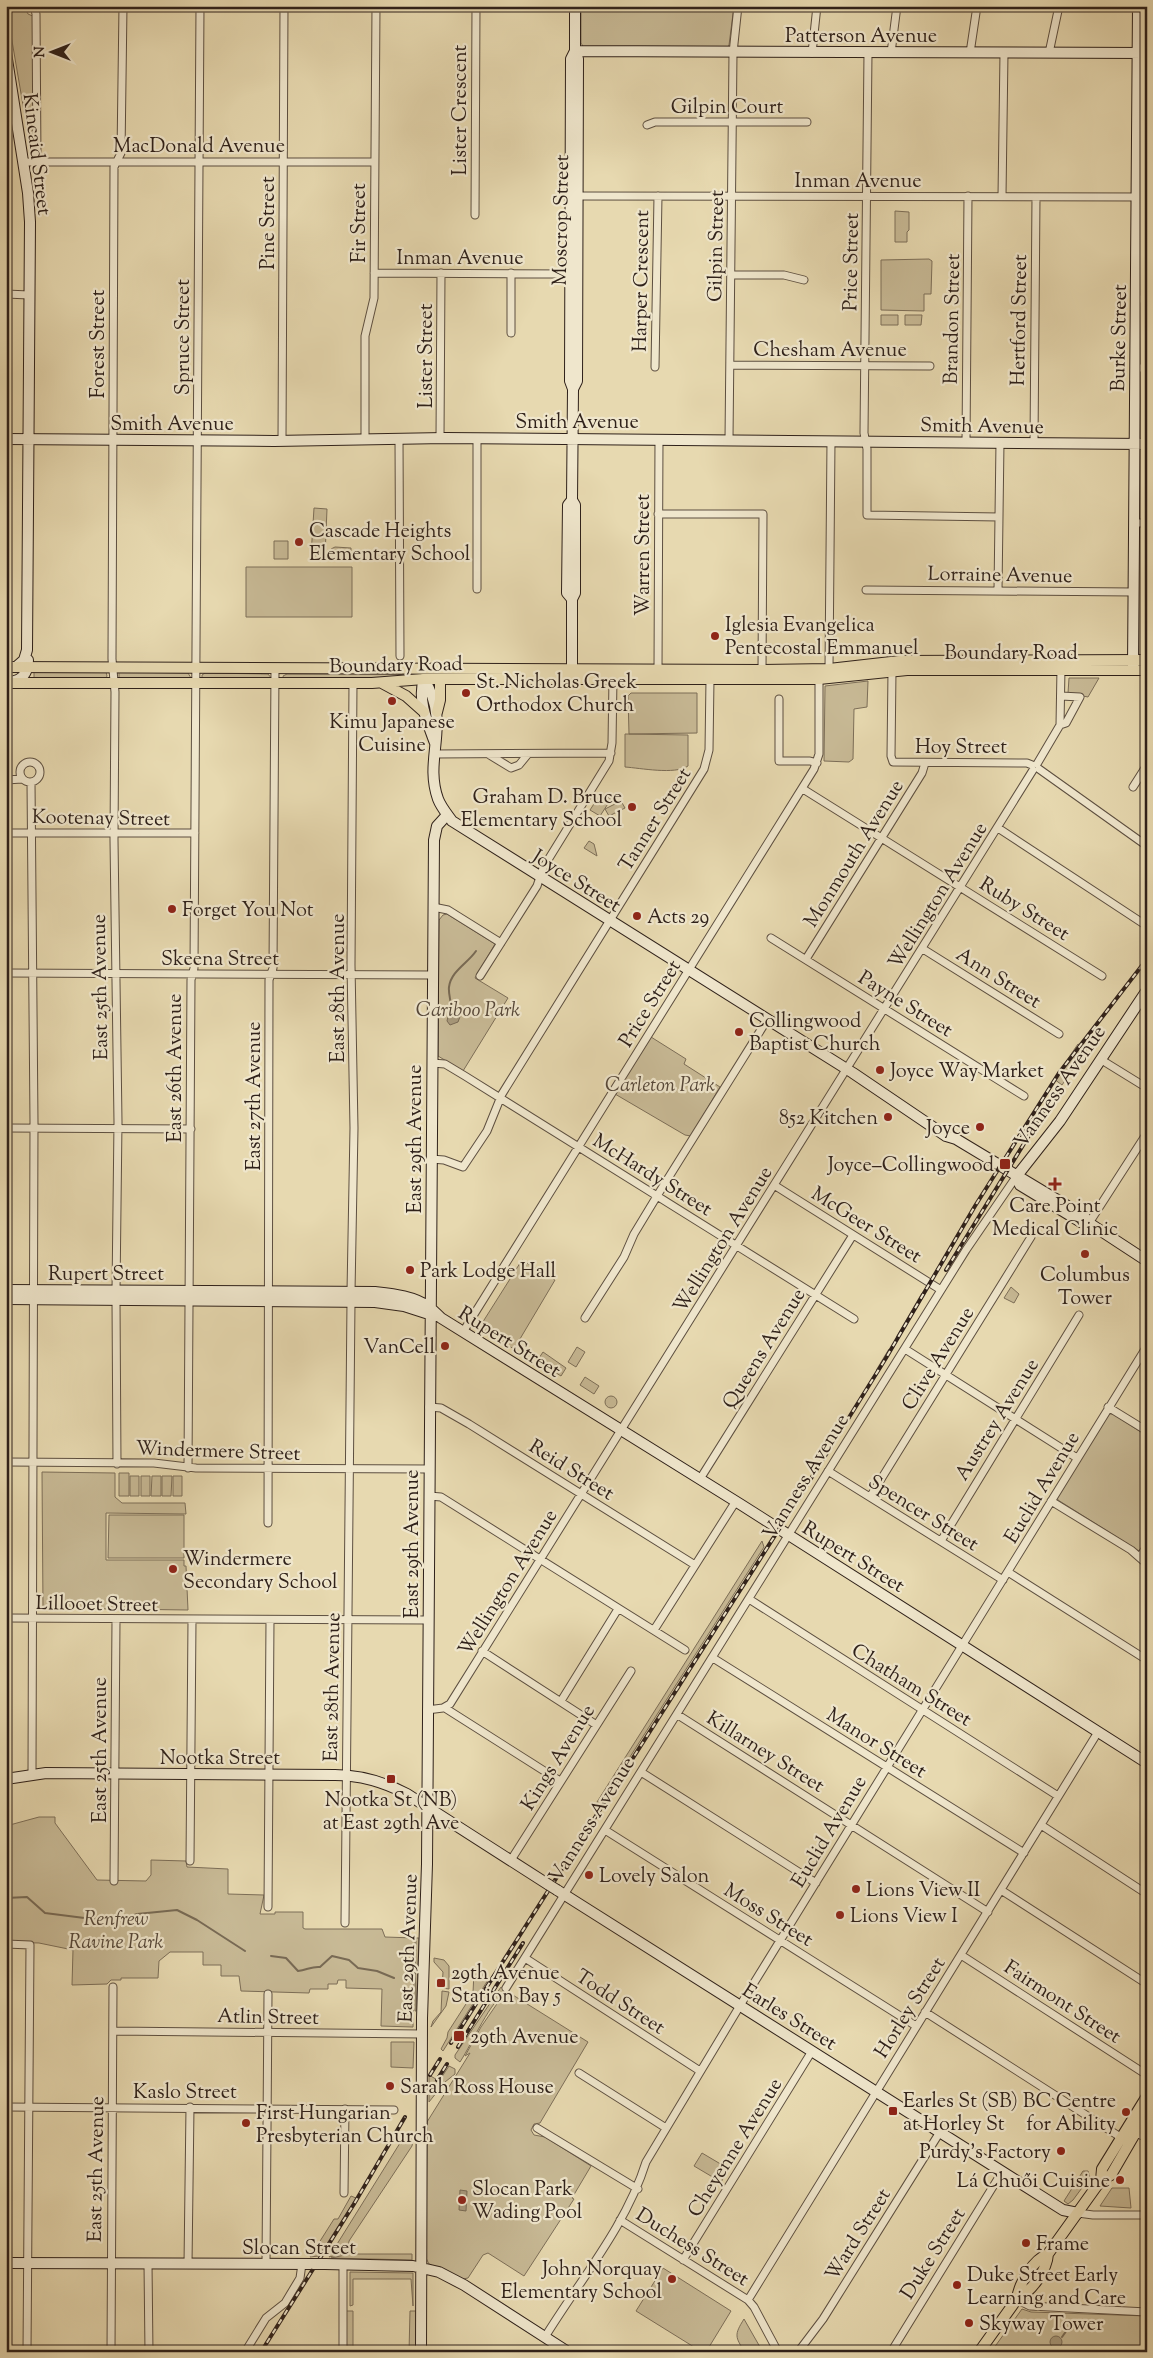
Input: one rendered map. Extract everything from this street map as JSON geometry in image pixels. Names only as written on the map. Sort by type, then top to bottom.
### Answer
[{"type":"main road","name":"Boundary Road","points":[[6,683],[196,685],[382,683],[424,679],[658,670],[830,669],[900,661],[1061,659],[1133,665],[1147,670]]},
{"type":"main road","name":"Boundary Road","points":[[11,667],[433,669],[572,674],[613,678],[710,679],[819,678],[892,670],[1061,670],[1133,665],[1147,660]]},
{"type":"main road","points":[[819,678],[823,674],[847,667]]},
{"type":"main road","points":[[412,670],[424,679],[433,669]]},
{"type":"main road","points":[[438,712],[440,679]]},
{"type":"main road","points":[[382,683],[406,696],[424,712]]},
{"type":"main road","points":[[979,2352],[1017,2299],[1025,2294],[1048,2264],[1048,2254],[1101,2180],[1102,2168],[1126,2141],[1147,2096]]},
{"type":"main road","points":[[1131,2131],[1147,2113]]},
{"type":"street","name":"Kincaid Street","points":[[34,6],[36,14],[37,160]]},
{"type":"street","name":"Forest Street","points":[[114,683],[112,668],[114,167],[118,161],[122,145],[123,6]]},
{"type":"street","name":"Spruce Street","points":[[196,668],[200,6]]},
{"type":"street","name":"Pine Street","points":[[282,441],[284,6]]},
{"type":"street","name":"Fir Street","points":[[365,438],[365,336],[374,304],[376,6]]},
{"type":"street","name":"Lister Crescent","points":[[475,215],[476,6]]},
{"type":"street","name":"Moscrop Street","points":[[572,674],[572,599],[567,593],[568,504],[572,500],[573,389],[570,381],[574,196],[571,59],[575,51],[575,6]]},
{"type":"street","name":"Gilpin Street","points":[[729,440],[733,53],[738,6]]},
{"type":"street","points":[[812,53],[817,6]]},
{"type":"street","points":[[891,53],[897,6]]},
{"type":"street","points":[[970,53],[977,6]]},
{"type":"street","points":[[1049,53],[1059,6]]},
{"type":"street","name":"Burke Street","points":[[1133,665],[1136,368],[1142,299],[1142,53],[1138,6]]},
{"type":"street","name":"Patterson Avenue","points":[[575,51],[1142,53]]},
{"type":"street","name":"Kincaid Street","points":[[6,53],[24,162],[29,206],[28,668]]},
{"type":"street","name":"Price Street","points":[[868,53],[865,366],[868,516],[999,517]]},
{"type":"street","points":[[1002,196],[1004,53]]},
{"type":"street","name":"Gilpin Court","points":[[647,125],[655,122],[807,122]]},
{"type":"street","name":"MacDonald Avenue","points":[[24,162],[37,160],[374,162]]},
{"type":"street","name":"Inman Avenue","points":[[574,196],[1142,197]]},
{"type":"street","name":"Harper Crescent","points":[[655,367],[658,196]]},
{"type":"street","name":"Brandon Street","points":[[966,442],[968,196]]},
{"type":"street","name":"Hertford Street","points":[[1034,443],[1036,197]]},
{"type":"street","name":"Inman Avenue","points":[[374,273],[573,274]]},
{"type":"street","name":"Lister Street","points":[[440,438],[441,274]]},
{"type":"street","points":[[511,274],[511,333]]},
{"type":"street","points":[[731,275],[784,275],[804,280]]},
{"type":"street","points":[[6,294],[29,294]]},
{"type":"street","name":"Chesham Avenue","points":[[730,365],[930,366]]},
{"type":"street","points":[[1136,368],[1147,368]]},
{"type":"street","name":"Smith Avenue","points":[[6,439],[282,441],[365,438],[477,438],[1147,444]]},
{"type":"street","points":[[399,438],[400,656]]},
{"type":"street","points":[[477,438],[477,589]]},
{"type":"street","name":"Warren Street","points":[[658,670],[660,439]]},
{"type":"street","points":[[830,669],[831,441]]},
{"type":"street","points":[[998,591],[1000,442]]},
{"type":"street","points":[[658,514],[763,514],[762,670]]},
{"type":"street","points":[[1134,523],[1147,523]]},
{"type":"street","name":"Lorraine Avenue","points":[[866,590],[1134,592]]},
{"type":"street","points":[[11,667],[24,660],[27,650]]},
{"type":"street","name":"Wellington Avenue","points":[[445,1708],[621,1431],[1054,738],[1060,725],[1061,659]]},
{"type":"street","points":[[6,683],[20,680],[28,668]]},
{"type":"street","name":"East 26th Avenue","points":[[188,1468],[191,980],[195,833],[196,668]]},
{"type":"street","name":"East 27th Avenue","points":[[268,1523],[267,1296],[271,974],[273,968],[275,669]]},
{"type":"street","name":"Monmouth Avenue","points":[[891,758],[892,670]]},
{"type":"street","points":[[480,976],[538,886],[543,868],[606,768],[611,753],[613,678]]},
{"type":"street","name":"Price Street","points":[[463,1332],[803,789],[817,763],[819,678]]},
{"type":"street","points":[[424,679],[432,692],[438,712],[435,784],[437,798],[447,814]]},
{"type":"street","points":[[424,679],[422,690],[424,712],[435,748]]},
{"type":"street","name":"Tanner Street","points":[[431,1159],[444,1160],[463,1167],[487,1131],[500,1098],[706,764],[709,750],[710,679]]},
{"type":"street","name":"East 25th Avenue","points":[[114,683],[115,974],[118,1129],[116,1296],[117,1464]]},
{"type":"street","name":"East 28th Avenue","points":[[345,1923],[354,1128],[352,974],[353,683]]},
{"type":"street","name":"Wellington Avenue","points":[[1060,725],[1066,723],[1080,697],[1061,696]]},
{"type":"street","points":[[779,699],[779,761],[810,760],[817,763]]},
{"type":"street","points":[[435,748],[488,754],[611,753]]},
{"type":"street","points":[[488,754],[510,768],[519,766],[528,754]]},
{"type":"street","name":"Hoy Street","points":[[891,758],[896,762],[1027,763],[1035,767]]},
{"type":"street","name":"Monmouth Avenue","points":[[806,959],[883,838],[922,773],[925,763]]},
{"type":"street","points":[[22,779],[20,772],[26,764],[36,764],[40,773],[31,782],[30,833],[34,1128],[32,1774]]},
{"type":"street","points":[[1133,787],[1147,765]]},
{"type":"street","points":[[1035,767],[1147,846]]},
{"type":"street","points":[[6,780],[22,779],[31,782]]},
{"type":"street","name":"Ruby Street","points":[[803,789],[1102,976]]},
{"type":"street","name":"Joyce Street","points":[[447,814],[460,827],[540,878],[919,1116],[923,1116],[952,1132],[956,1139],[1016,1177],[1020,1185],[1081,1222],[1089,1223],[1147,1261]]},
{"type":"street","name":"East 29th Avenue","points":[[420,2352],[422,2034],[428,1710],[429,1407],[433,1313],[431,1159],[435,834],[437,826],[447,814]]},
{"type":"street","points":[[998,828],[1147,926]]},
{"type":"street","name":"Kootenay Street","points":[[6,833],[195,833]]},
{"type":"street","points":[[434,907],[448,910],[501,943]]},
{"type":"street","name":"Payne Street","points":[[771,938],[1024,1096]]},
{"type":"street","name":"Ann Street","points":[[922,949],[1059,1034]]},
{"type":"street","name":"Skeena Street","points":[[6,973],[433,974]]},
{"type":"street","name":"Vanness Avenue","points":[[506,1988],[525,1958],[557,1890],[605,1830],[993,1208],[1060,1121],[1147,990]]},
{"type":"street","points":[[585,1318],[624,1257],[634,1234],[657,1196],[767,1020]]},
{"type":"street","points":[[1100,1059],[1147,1088]]},
{"type":"street","name":"McHardy Street","points":[[432,1063],[445,1064],[854,1319]]},
{"type":"street","points":[[6,1128],[191,1129]]},
{"type":"street","points":[[1089,1223],[1147,1132]]},
{"type":"street","name":"McGeer Street","points":[[774,1185],[942,1290]]},
{"type":"street","name":"Queens Avenue","points":[[700,1479],[853,1234]]},
{"type":"street","name":"Clive Avenue","points":[[870,1497],[1031,1237]]},
{"type":"street","name":"Rupert Street","points":[[6,1290],[33,1295]]},
{"type":"street","name":"Rupert Street","points":[[6,1299],[33,1295],[351,1297],[390,1303],[433,1313],[736,1501],[1147,1763]]},
{"type":"street","name":"Austrey Avenue","points":[[941,1541],[1079,1315]]},
{"type":"street","name":"Euclid Avenue","points":[[546,2337],[620,2220],[638,2189],[646,2162],[740,2005],[1146,1348]]},
{"type":"street","points":[[905,1349],[1077,1458]]},
{"type":"street","name":"Reid Street","points":[[429,1407],[441,1408],[694,1565]]},
{"type":"street","points":[[1108,1407],[1147,1431]]},
{"type":"street","name":"Windermere Street","points":[[6,1462],[154,1464],[188,1468],[429,1469]]},
{"type":"street","name":"Spencer Street","points":[[828,1471],[1003,1580]]},
{"type":"street","points":[[429,1496],[441,1497],[685,1650]]},
{"type":"street","points":[[1051,1500],[1140,1557],[1147,1564]]},
{"type":"street","points":[[654,1630],[736,1501]]},
{"type":"street","points":[[1140,1557],[1147,1546]]},
{"type":"street","points":[[1008,1572],[1147,1660]]},
{"type":"street","name":"Chatham Street","points":[[749,1599],[1058,1796]]},
{"type":"street","points":[[561,1701],[618,1609]]},
{"type":"street","name":"Lillooet Street","points":[[6,1618],[428,1620]]},
{"type":"street","name":"East 25th Avenue","points":[[114,1881],[116,1620]]},
{"type":"street","points":[[190,1861],[192,1620]]},
{"type":"street","points":[[268,1907],[270,1620]]},
{"type":"street","points":[[482,1651],[595,1724]]},
{"type":"street","name":"Manor Street","points":[[713,1658],[1024,1853]]},
{"type":"street","name":"Kings Avenue","points":[[511,1860],[595,1724],[631,1671]]},
{"type":"street","points":[[428,1710],[445,1708],[560,1781]]},
{"type":"street","name":"Killarney Street","points":[[678,1715],[988,1912]]},
{"type":"street","name":"Horley Street","points":[[748,2300],[1098,1732]]},
{"type":"street","points":[[641,1772],[816,1883]]},
{"type":"street","name":"Nootka Street","points":[[6,1779],[32,1774],[346,1775],[385,1784],[427,1807]]},
{"type":"street","name":"Earles Street","points":[[427,1807],[1063,2210],[1093,2215],[1147,2216]]},
{"type":"street","points":[[1041,1825],[1147,1894]]},
{"type":"street","name":"Moss Street","points":[[605,1830],[916,2026]]},
{"type":"street","points":[[1001,1890],[1147,1984]]},
{"type":"street","points":[[6,1944],[30,1945],[27,2352]]},
{"type":"street","name":"Fairmont Street","points":[[961,1955],[1147,2075]]},
{"type":"street","name":"Todd Street","points":[[525,1958],[700,2071]]},
{"type":"street","name":"East 25th Avenue","points":[[111,2352],[113,1987]]},
{"type":"street","points":[[266,2264],[268,1994]]},
{"type":"street","points":[[925,2012],[1126,2141]]},
{"type":"street","name":"Atlin Street","points":[[113,2031],[422,2034]]},
{"type":"street","name":"Cheyenne Avenue","points":[[683,2260],[812,2050]]},
{"type":"street","points":[[579,2073],[666,2128]]},
{"type":"street","name":"Kaslo Street","points":[[6,2107],[394,2110]]},
{"type":"street","points":[[188,2264],[190,2107]]},
{"type":"street","points":[[344,2192],[345,2109]]},
{"type":"street","name":"Duchess Street","points":[[538,2128],[638,2189]]},
{"type":"street","points":[[1131,2131],[1147,2138]]},
{"type":"street","name":"Ward Street","points":[[798,2352],[823,2319],[940,2132]]},
{"type":"street","name":"Duke Street","points":[[891,2352],[1002,2172]]},
{"type":"street","name":"Duchess Street","points":[[620,2220],[748,2300],[754,2307],[775,2351]]},
{"type":"street","name":"Slocan Street","points":[[6,2263],[344,2264],[421,2267],[456,2280],[568,2352]]},
{"type":"street","points":[[148,2264],[149,2352]]},
{"type":"street","points":[[245,2352],[266,2318],[285,2303],[300,2278],[302,2264]]},
{"type":"street","points":[[343,2352],[344,2264]]},
{"type":"street","points":[[1017,2299],[1030,2306],[1147,2312]]},
{"type":"green space","points":[[6,6],[24,6],[28,14],[35,17],[32,142],[29,140]]},
{"type":"green space","points":[[581,6],[734,6],[729,45],[727,48],[584,48],[581,43]]},
{"type":"green space","points":[[895,211],[909,212],[907,242],[895,242]]},
{"type":"green space","points":[[929,259],[932,261],[931,294],[924,294],[924,311],[881,310],[881,260]]},
{"type":"green space","points":[[881,315],[898,315],[898,325],[881,325]]},
{"type":"green space","points":[[905,315],[922,315],[921,325],[905,325]]},
{"type":"green space","points":[[314,508],[327,509],[325,556],[317,558],[311,556]]},
{"type":"green space","points":[[274,541],[288,541],[288,559],[274,559]]},
{"type":"green space","points":[[335,547],[351,548],[351,551],[340,560],[331,553],[331,549]]},
{"type":"green space","points":[[246,567],[352,567],[352,617],[246,617]]},
{"type":"green space","points":[[34,671],[106,672],[107,676],[106,678],[34,679]]},
{"type":"green space","points":[[119,672],[188,673],[191,678],[119,680]]},
{"type":"green space","points":[[205,673],[268,674],[272,679],[202,678],[202,675]]},
{"type":"green space","points":[[287,674],[397,674],[409,677],[284,680],[283,676]]},
{"type":"green space","points":[[1069,678],[1099,678],[1088,697],[1068,693]]},
{"type":"green space","points":[[868,681],[867,707],[854,709],[853,759],[849,762],[824,761],[825,686]]},
{"type":"green space","points":[[631,693],[697,693],[697,733],[629,734],[628,696]]},
{"type":"green space","points":[[625,734],[688,735],[688,766],[682,769],[666,771],[625,767]]},
{"type":"green space","points":[[601,793],[611,799],[600,816],[590,810]]},
{"type":"green space","points":[[621,801],[625,808],[609,816],[605,809]]},
{"type":"green space","points":[[589,841],[594,844],[597,856],[584,848]]},
{"type":"green space","name":"Cariboo Park","points":[[447,914],[495,944],[475,978],[508,998],[463,1071],[438,1056],[439,920],[443,915]]},
{"type":"green space","name":"Carleton Park","points":[[651,1037],[686,1059],[684,1064],[720,1087],[691,1136],[685,1135],[615,1094]]},
{"type":"green space","points":[[1078,1044],[1087,1049],[1062,1085],[1054,1079]]},
{"type":"green space","points":[[522,1260],[555,1280],[514,1349],[479,1328]]},
{"type":"green space","points":[[1011,1287],[1019,1294],[1014,1303],[1004,1298]]},
{"type":"green space","points":[[577,1347],[585,1352],[576,1367],[568,1362]]},
{"type":"green space","points":[[543,1352],[566,1368],[561,1376],[537,1361]]},
{"type":"green space","points":[[585,1377],[599,1386],[594,1394],[580,1385]]},
{"type":"green space","points":[[613,1396],[616,1397],[616,1407],[609,1408],[606,1407],[605,1400],[606,1397]]},
{"type":"green space","points":[[1109,1414],[1113,1414],[1147,1436],[1147,1541],[1139,1551],[1057,1498]]},
{"type":"green space","points":[[42,1472],[115,1473],[115,1497],[122,1503],[185,1503],[186,1514],[106,1513],[106,1560],[184,1560],[184,1566],[186,1566],[188,1610],[43,1608]]},
{"type":"green space","points":[[119,1473],[129,1473],[129,1496],[119,1496]]},
{"type":"green space","points":[[130,1476],[139,1476],[139,1496],[130,1496]]},
{"type":"green space","points":[[141,1476],[150,1476],[150,1496],[141,1496]]},
{"type":"green space","points":[[152,1476],[161,1476],[161,1496],[151,1496]]},
{"type":"green space","points":[[162,1476],[172,1476],[171,1496],[162,1496]]},
{"type":"green space","points":[[173,1476],[182,1476],[182,1496],[173,1496]]},
{"type":"green space","points":[[109,1515],[184,1515],[184,1558],[108,1558]]},
{"type":"green space","points":[[762,1541],[764,1547],[598,1807],[597,1802]]},
{"type":"green space","name":"Renfrew Ravine Park","points":[[39,1817],[55,1817],[55,1823],[97,1880],[146,1881],[151,1875],[151,1860],[186,1861],[187,1867],[228,1869],[228,1894],[264,1895],[260,1914],[303,1912],[303,1928],[305,1929],[382,1929],[385,1937],[415,1938],[413,2027],[381,2026],[382,1989],[346,1988],[346,1980],[338,1980],[337,1984],[328,1984],[328,1989],[310,1989],[309,1993],[241,1991],[239,1976],[221,1976],[221,1965],[203,1965],[203,1952],[170,1952],[159,1961],[158,1978],[121,1978],[121,1980],[111,1980],[107,1984],[72,1985],[73,1950],[39,1943],[6,1942],[6,1826]]},
{"type":"green space","points":[[416,1938],[419,1938],[415,2011]]},
{"type":"green space","points":[[434,1958],[444,1960],[449,1966],[449,1989],[442,1988],[443,1972],[434,1962]]},
{"type":"green space","points":[[474,1971],[483,1971],[483,1976],[488,1980],[443,2051],[441,2049],[448,2032],[473,1993]]},
{"type":"green space","points":[[501,1987],[507,1991],[488,2013],[460,2062],[455,2058],[455,2055]]},
{"type":"green space","points":[[442,1991],[449,1992],[446,2006],[431,2027],[433,2021],[441,2012]]},
{"type":"green space","points":[[508,1992],[588,2042],[540,2123],[534,2124],[531,2130],[534,2135],[545,2137],[591,2166],[572,2198],[574,2199],[524,2276],[488,2253],[483,2255],[468,2278],[463,2279],[429,2264],[426,2258],[427,2122],[470,2053],[465,2056],[481,2027],[501,1998]]},
{"type":"green space","points":[[391,2042],[414,2042],[413,2068],[391,2067]]},
{"type":"green space","points":[[449,2066],[455,2069],[455,2074],[445,2082],[429,2102],[429,2075],[439,2081]]},
{"type":"green space","points":[[405,2135],[413,2140],[412,2146],[349,2241],[348,2253],[329,2257]]},
{"type":"green space","points":[[702,2153],[729,2169],[721,2182],[694,2166]]},
{"type":"green space","points":[[1083,2171],[1088,2171],[1090,2177],[1068,2204],[1064,2201]]},
{"type":"green space","points":[[1112,2188],[1129,2188],[1131,2208],[1100,2206]]},
{"type":"green space","points":[[351,2196],[356,2198],[319,2256],[310,2257],[334,2219],[338,2219]]},
{"type":"green space","points":[[350,2254],[412,2254],[412,2260],[331,2258]]},
{"type":"green space","points":[[663,2268],[731,2311],[706,2352],[702,2352],[636,2311]]},
{"type":"green space","points":[[350,2272],[413,2273],[413,2306],[411,2279],[353,2279],[353,2305],[350,2306]]},
{"type":"green space","points":[[1022,2309],[1031,2312],[1147,2316],[1147,2352],[991,2352]]},
{"type":"green space","points":[[345,2311],[353,2311],[353,2352],[345,2352]]},
{"type":"green space","points":[[410,2311],[416,2311],[416,2352],[409,2352]]},
{"type":"green space","points":[[744,2319],[760,2347],[758,2352],[745,2352],[739,2343],[737,2333]]},
{"type":"shaded area","points":[[455,1009],[461,1014],[458,1022],[450,1025],[447,1021],[449,1012]]},
{"type":"shaded area","points":[[460,2190],[467,2191],[466,2211],[459,2210]]},
{"type":"shaded area","points":[[1054,2336],[1058,2336],[1062,2342],[1058,2348],[1054,2348],[1050,2344],[1050,2340]]},
{"type":"waterway","points":[[451,1011],[450,981],[476,951]]},
{"type":"waterway","points":[[897,1337],[922,1294]]},
{"type":"waterway","points":[[877,1370],[889,1350]]},
{"type":"waterway","points":[[6,1898],[27,1897],[45,1913],[116,1922],[137,1914],[177,1910],[197,1920],[245,1951]]},
{"type":"waterway","points":[[271,1956],[286,1958],[298,1971],[320,1967],[332,1956],[349,1960],[358,1968],[377,1971],[394,1978]]},
{"type":"waterway","points":[[1062,2337],[1067,2330],[1074,2326]]},
{"type":"railway","points":[[451,2043],[797,1501],[886,1358],[975,1206],[1059,1073],[1147,959]]},
{"type":"railway","points":[[946,1270],[1059,1087]]},
{"type":"railway","points":[[458,2047],[523,1943]]},
{"type":"railway","points":[[430,2075],[440,2059]]},
{"type":"railway","points":[[437,2080],[447,2064]]},
{"type":"railway","points":[[261,2352],[354,2204],[405,2117]]},
{"type":"place","name":"Cascade Heights Elementary School","points":[[299,542]]},
{"type":"place","name":"Iglesia Evangelica Pentecostal Emmanuel","points":[[715,636]]},
{"type":"place","name":"St. Nicholas Greek Orthodox Church","points":[[466,693]]},
{"type":"place","name":"Kimu Japanese Cuisine","points":[[392,701]]},
{"type":"place","name":"Graham D. Bruce Elementary School","points":[[632,807]]},
{"type":"place","name":"Forget You Not","points":[[172,909]]},
{"type":"place","name":"Acts 29","points":[[637,916]]},
{"type":"place","name":"Collingwood Baptist Church","points":[[739,1032]]},
{"type":"place","name":"Joyce Way Market","points":[[880,1070]]},
{"type":"place","name":"852 Kitchen","points":[[888,1117]]},
{"type":"place","name":"Joyce","points":[[980,1127]]},
{"type":"place","name":"Joyce–Collingwood","points":[[1005,1164]]},
{"type":"place","name":"Care Point Medical Clinic","points":[[1055,1184]]},
{"type":"place","name":"Columbus Tower","points":[[1085,1254]]},
{"type":"place","name":"Park Lodge Hall","points":[[410,1270]]},
{"type":"place","name":"VanCell","points":[[445,1346]]},
{"type":"place","name":"Windermere Secondary School","points":[[173,1569]]},
{"type":"place","name":"Nootka St (NB) at East 29th Ave","points":[[391,1779]]},
{"type":"place","name":"Lovely Salon","points":[[589,1875]]},
{"type":"place","name":"Lions View II","points":[[856,1889]]},
{"type":"place","name":"Lions View I","points":[[840,1915]]},
{"type":"place","name":"29th Avenue Station Bay 5","points":[[441,1983]]},
{"type":"place","name":"29th Avenue","points":[[459,2036]]},
{"type":"place","name":"Sarah Ross House","points":[[390,2086]]},
{"type":"place","name":"Earles St (SB) at Horley St","points":[[893,2111]]},
{"type":"place","name":"BC Centre for Ability","points":[[1126,2112]]},
{"type":"place","name":"First Hungarian Presbyterian Church","points":[[246,2123]]},
{"type":"place","name":"Purdy's Factory","points":[[1061,2151]]},
{"type":"place","name":"Lá Chuối Cuisine","points":[[1120,2180]]},
{"type":"place","name":"Slocan Park Wading Pool","points":[[462,2200]]},
{"type":"place","name":"Frame","points":[[1026,2243]]},
{"type":"place","name":"John Norquay Elementary School","points":[[672,2279]]},
{"type":"place","name":"Duke Street Early Learning and Care","points":[[957,2285]]},
{"type":"place","name":"Skyway Tower","points":[[969,2323]]}]
